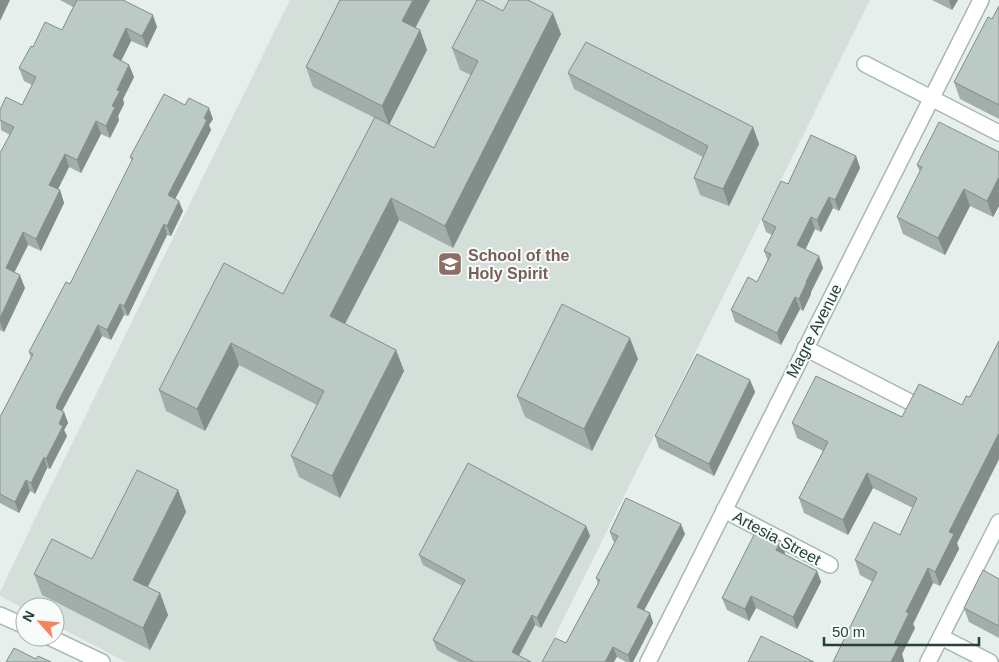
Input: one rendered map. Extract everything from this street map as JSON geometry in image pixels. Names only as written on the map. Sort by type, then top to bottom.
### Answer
[{"type":"street","name":"Magre Avenue","points":[[648,662],[981,0]]},
{"type":"street","points":[[865,64],[999,133]]},
{"type":"street","points":[[805,348],[910,402]]},
{"type":"street","name":"Artesia Street","points":[[724,510],[830,565]]},
{"type":"street","points":[[928,662],[999,522]]},
{"type":"street","points":[[0,615],[15,622]]},
{"type":"street","points":[[941,637],[990,662]]},
{"type":"street","points":[[64,647],[80,657],[102,662]]},
{"type":"shaded area","name":"School of the Holy Spirit","points":[[290,0],[870,0],[542,662],[126,662],[65,630],[65,597],[15,597],[15,604],[0,596],[0,592]]},
{"type":"building","points":[[77,0],[123,0],[153,15],[142,36],[126,28],[113,56],[129,65],[117,90],[120,91],[112,106],[115,107],[106,126],[96,121],[77,160],[65,154],[49,185],[60,190],[36,239],[23,232],[6,268],[20,275],[0,318],[0,153],[14,127],[0,120],[0,110],[6,97],[22,105],[36,77],[19,68],[31,46],[33,47],[45,22],[62,30]]},
{"type":"building","points":[[340,0],[413,0],[402,21],[420,30],[382,106],[306,67]]},
{"type":"building","points":[[477,0],[482,0],[503,11],[509,0],[528,0],[553,13],[445,226],[391,198],[330,316],[396,350],[332,476],[291,456],[324,391],[231,343],[197,409],[159,390],[224,263],[283,294],[375,117],[434,148],[478,61],[452,48]]},
{"type":"building","points":[[999,6],[999,105],[954,82],[988,17],[992,19]]},
{"type":"building","points":[[586,42],[753,127],[723,189],[694,178],[708,146],[568,73]]},
{"type":"building","points":[[164,94],[185,105],[189,98],[209,108],[204,118],[207,120],[168,195],[179,201],[167,226],[164,224],[124,306],[120,304],[107,330],[98,325],[58,402],[56,408],[64,412],[59,424],[63,426],[31,483],[26,480],[15,502],[0,494],[0,417],[33,354],[29,352],[66,282],[70,284],[133,158],[130,157]]},
{"type":"building","points":[[939,122],[999,152],[999,177],[987,201],[964,189],[938,238],[897,217],[922,167],[917,165]]},
{"type":"building","points":[[811,135],[856,156],[835,200],[829,197],[817,220],[811,217],[797,245],[819,256],[799,299],[795,297],[777,333],[731,310],[748,277],[757,282],[771,254],[764,251],[776,227],[762,220],[781,181],[788,184]]},
{"type":"building","points":[[562,304],[630,338],[584,429],[517,396]]},
{"type":"building","points":[[999,341],[999,433],[949,532],[954,534],[935,572],[928,568],[906,612],[909,613],[894,644],[899,646],[891,662],[833,662],[877,572],[855,560],[874,522],[900,535],[917,498],[867,473],[843,520],[799,498],[828,442],[792,423],[816,376],[902,417],[919,384],[962,405],[966,396],[970,397]]},
{"type":"building","points":[[697,354],[750,380],[709,464],[655,436]]},
{"type":"building","points":[[468,463],[586,526],[537,618],[532,615],[512,652],[531,662],[474,662],[433,640],[465,580],[419,555]]},
{"type":"building","points":[[137,470],[178,490],[133,580],[160,593],[143,628],[34,574],[52,539],[92,559]]},
{"type":"building","points":[[626,498],[681,524],[637,607],[650,613],[628,655],[613,647],[605,662],[542,662],[555,638],[566,643],[600,580],[596,578],[618,536],[610,532]]},
{"type":"building","points":[[757,529],[781,541],[776,550],[817,571],[793,617],[751,596],[745,609],[722,598]]},
{"type":"building","points":[[983,570],[999,579],[999,626],[964,608]]},
{"type":"building","points":[[761,636],[814,662],[748,662]]},
{"type":"building","points":[[14,648],[36,659],[38,656],[51,662],[6,662]]},
{"type":"place","name":"School of the Holy Spirit","points":[[450,264]]}]
